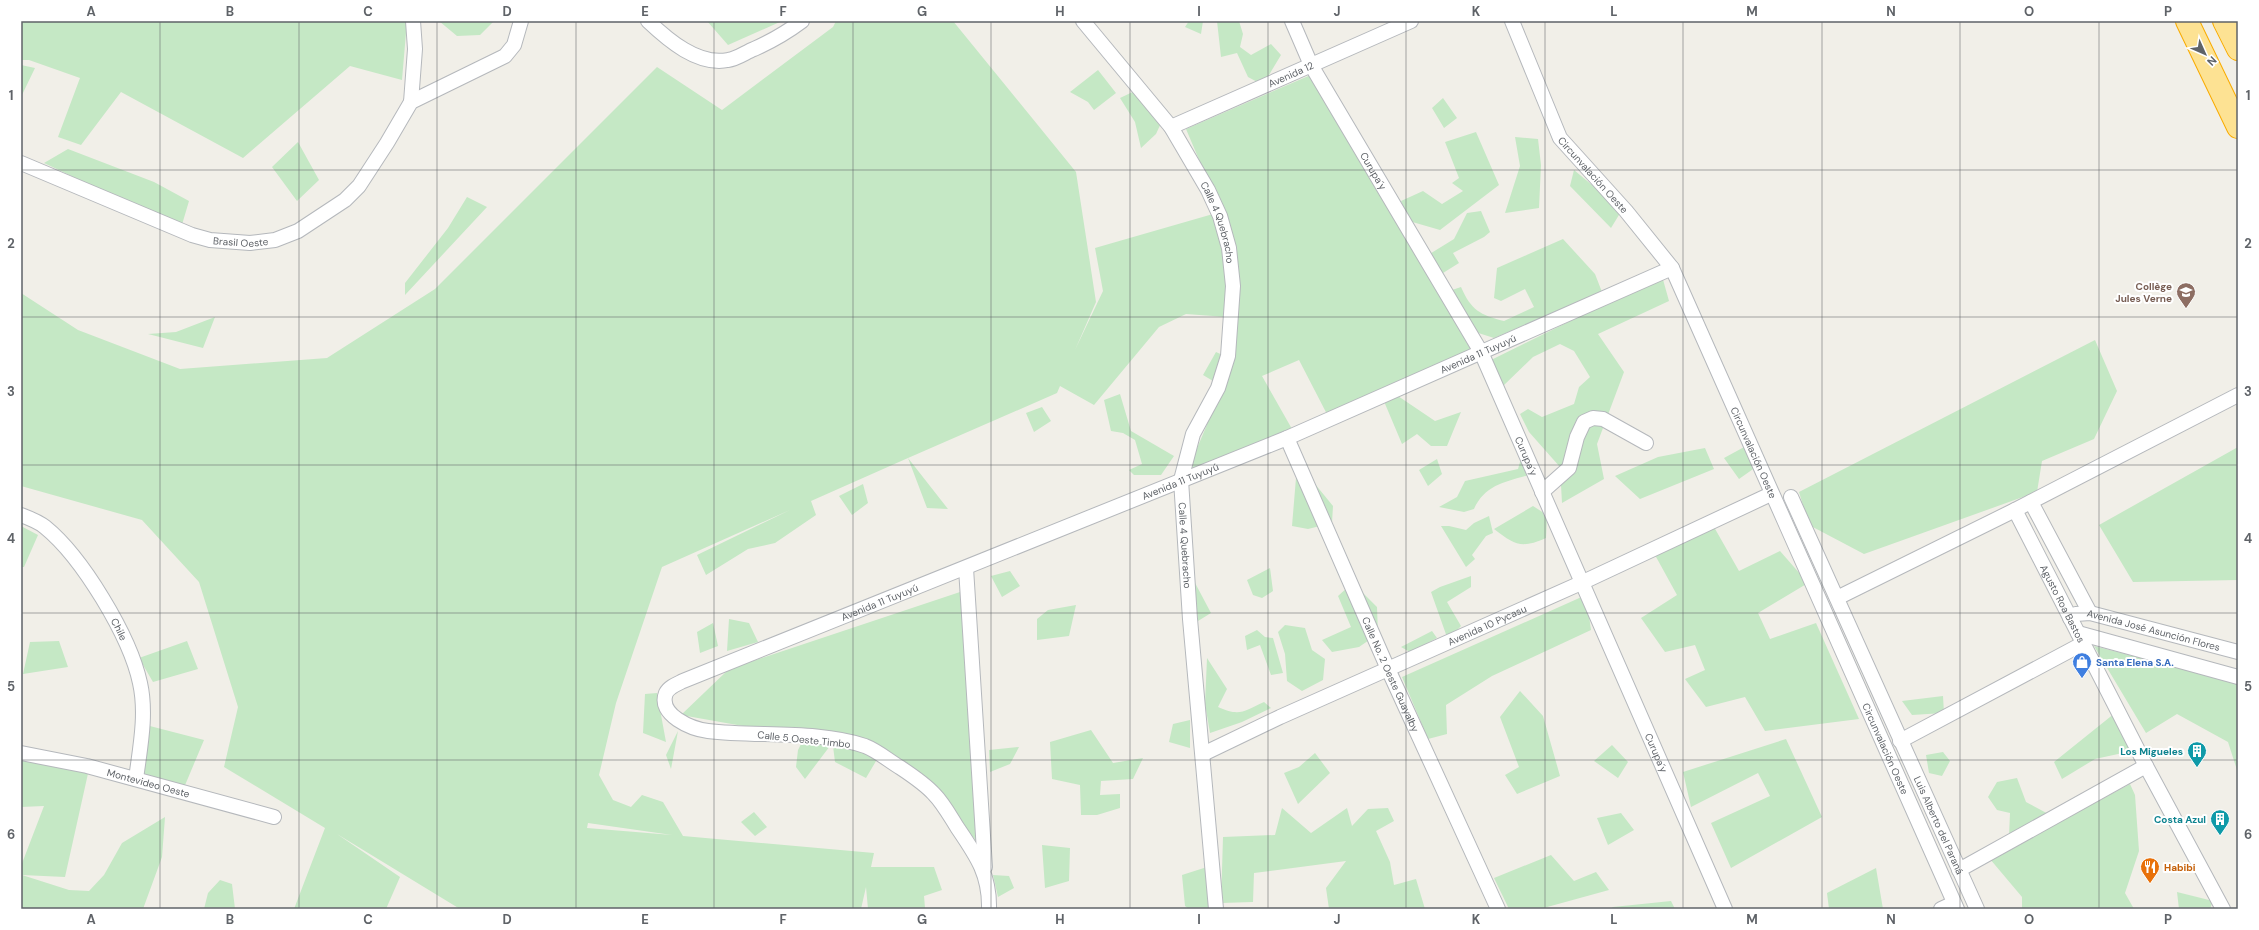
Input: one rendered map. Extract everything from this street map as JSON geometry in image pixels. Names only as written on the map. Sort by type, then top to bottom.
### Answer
[{"type":"highway","points":[[2187,21],[2238,127]]},
{"type":"highway","points":[[2224,21],[2238,49]]},
{"type":"street","name":"Brasil Oeste","points":[[21,163],[192,235],[210,240],[250,243],[275,240],[298,231],[345,200],[359,186],[387,143],[411,102],[415,49],[413,21]]},
{"type":"street","points":[[411,102],[505,56],[514,45],[521,21]]},
{"type":"street","points":[[648,21],[669,40],[687,51],[710,60],[729,60],[782,36],[802,21]]},
{"type":"street","name":"Calle 4 Quebracho","points":[[1084,21],[1171,127],[1208,190],[1220,216],[1229,248],[1233,286],[1228,356],[1218,388],[1194,434],[1181,480],[1190,619],[1216,909]]},
{"type":"street","name":"Curupa´y","points":[[1292,21],[1311,65],[1482,352],[1581,584],[1725,909]]},
{"type":"street","name":"Avenida 12","points":[[1171,127],[1411,21]]},
{"type":"street","name":"Circunvalación Oeste","points":[[1512,21],[1560,138],[1626,212],[1672,268],[1771,494],[1820,599],[1956,906]]},
{"type":"street","name":"Avenida 11 Tuyuyú","points":[[683,680],[966,568],[1287,438],[1672,268]]},
{"type":"street","points":[[1837,598],[2031,502],[2238,395]]},
{"type":"street","points":[[1542,492],[1569,468],[1577,437],[1584,422],[1593,418],[1603,419],[1646,443]]},
{"type":"street","name":"Calle No. 2 Oeste Guayalby","points":[[1287,438],[1388,669],[1498,909]]},
{"type":"street","name":"Avenida 10 Pycasu","points":[[1203,754],[1388,669],[1581,584],[1771,494]]},
{"type":"street","name":"Luis Alberto del Paraná","points":[[1791,497],[1977,909]]},
{"type":"street","points":[[2031,502],[2090,613]]},
{"type":"street","name":"Agusto Roa Bastos","points":[[2015,510],[2146,766],[2223,909]]},
{"type":"street","name":"Chile","points":[[21,514],[45,526],[72,555],[94,584],[124,639],[140,683],[143,727],[136,780]]},
{"type":"street","points":[[966,568],[986,876]]},
{"type":"street","name":"Avenida José Asunción Flores","points":[[2070,618],[2076,614],[2090,613],[2238,652]]},
{"type":"street","points":[[1900,741],[2081,638]]},
{"type":"street","name":"Avenida José Asunción Flores","points":[[2081,638],[2238,676]]},
{"type":"street","name":"Calle 5 Oeste Timbo","points":[[683,680],[669,688],[665,698],[669,710],[679,721],[706,731],[801,736],[848,742],[866,747],[881,755],[920,781],[935,795],[978,857],[986,876],[990,893],[989,909]]},
{"type":"street","name":"Montevideo Oeste","points":[[21,753],[87,766],[274,817]]},
{"type":"street","points":[[1959,870],[2146,766]]},
{"type":"street","points":[[1941,909],[1956,906]]},
{"type":"green space","points":[[21,21],[407,21],[402,80],[350,66],[243,158],[121,92],[81,145],[58,137],[80,78],[29,60],[21,60]]},
{"type":"green space","points":[[439,21],[494,21],[480,35],[457,36]]},
{"type":"green space","points":[[707,21],[782,21],[728,45]]},
{"type":"green space","points":[[836,21],[953,21],[1076,172],[1096,302],[1075,350],[1103,291],[1095,248],[1213,214],[1226,269],[1226,317],[1186,314],[1159,327],[1094,405],[1060,386],[1057,393],[811,501],[816,515],[775,543],[748,549],[706,575],[697,555],[790,510],[662,567],[616,703],[599,775],[613,800],[631,807],[642,795],[663,802],[683,836],[874,853],[871,867],[934,867],[942,890],[924,896],[925,908],[923,909],[868,909],[866,887],[861,909],[460,909],[337,834],[400,877],[386,909],[294,909],[325,828],[224,767],[238,707],[199,582],[142,520],[21,486],[21,293],[78,330],[180,369],[327,358],[435,289],[657,67],[722,110],[833,27]],"holes":[[[588,823],[672,835],[587,828]]]},
{"type":"green space","points":[[1189,21],[1203,21],[1201,34],[1185,27]]},
{"type":"green space","points":[[1217,21],[1239,21],[1243,34],[1240,47],[1251,55],[1271,44],[1281,55],[1263,85],[1248,77],[1237,53],[1221,57]]},
{"type":"green space","points":[[21,65],[35,68],[21,97]]},
{"type":"green space","points":[[1098,70],[1116,93],[1094,110],[1088,102],[1070,92]]},
{"type":"green space","points":[[1313,74],[1475,349],[1330,420],[1299,360],[1262,376],[1292,429],[1187,472],[1206,427],[1237,341],[1231,235],[1186,129]]},
{"type":"green space","points":[[1141,88],[1162,121],[1156,134],[1141,148],[1135,122],[1120,98]]},
{"type":"green space","points":[[1443,98],[1457,118],[1444,128],[1432,108]]},
{"type":"green space","points":[[1476,132],[1499,185],[1440,230],[1409,221],[1401,201],[1423,191],[1442,204],[1463,191],[1452,183],[1459,178],[1445,142]]},
{"type":"green space","points":[[1515,137],[1538,139],[1541,165],[1539,208],[1505,213],[1520,166]]},
{"type":"green space","points":[[298,142],[319,180],[297,201],[272,167]]},
{"type":"green space","points":[[68,149],[154,182],[189,201],[181,228],[44,163]]},
{"type":"green space","points":[[1574,170],[1622,210],[1611,228],[1570,186]]},
{"type":"green space","points":[[467,197],[487,207],[405,295],[405,283],[448,228]]},
{"type":"green space","points":[[1481,211],[1490,232],[1484,237],[1453,253],[1459,263],[1443,273],[1428,255],[1454,239],[1467,213]]},
{"type":"green space","points":[[1563,239],[1595,274],[1602,292],[1494,338],[1469,330],[1452,290],[1461,287],[1469,301],[1482,314],[1504,321],[1534,307],[1525,289],[1501,301],[1494,298],[1497,268]]},
{"type":"green space","points":[[1662,276],[1669,301],[1598,334],[1624,372],[1597,444],[1604,479],[1562,503],[1560,467],[1529,432],[1520,414],[1528,409],[1542,417],[1574,404],[1579,387],[1590,377],[1574,351],[1560,344],[1533,357],[1503,386],[1489,361]]},
{"type":"green space","points":[[215,317],[203,348],[148,334],[176,332]]},
{"type":"green space","points":[[2095,340],[2117,391],[2094,439],[2042,461],[2037,492],[1864,554],[1809,525],[1799,492]]},
{"type":"green space","points":[[1216,352],[1227,357],[1218,384],[1203,375]]},
{"type":"green space","points":[[1120,394],[1131,431],[1174,456],[1161,475],[1134,475],[1129,470],[1142,464],[1135,440],[1123,433],[1111,431],[1104,400]]},
{"type":"green space","points":[[1395,394],[1435,421],[1461,412],[1447,446],[1431,446],[1417,434],[1402,444],[1383,399]]},
{"type":"green space","points":[[1042,407],[1051,421],[1034,432],[1026,413]]},
{"type":"green space","points":[[1746,446],[1756,467],[1739,479],[1724,458]]},
{"type":"green space","points":[[2238,447],[2238,580],[2133,582],[2099,525]]},
{"type":"green space","points":[[1705,448],[1714,469],[1640,499],[1615,476],[1658,457]]},
{"type":"green space","points":[[1522,455],[1529,475],[1504,483],[1490,490],[1484,495],[1474,509],[1464,512],[1439,507],[1457,497],[1465,481],[1518,469]]},
{"type":"green space","points":[[908,458],[948,509],[927,508]]},
{"type":"green space","points":[[1437,459],[1442,474],[1428,486],[1419,470]]},
{"type":"green space","points":[[1296,478],[1315,484],[1333,506],[1332,523],[1308,529],[1292,526]]},
{"type":"green space","points":[[863,484],[868,503],[852,515],[839,496]]},
{"type":"green space","points":[[1533,506],[1547,515],[1546,538],[1530,543],[1518,544],[1507,539],[1494,529]]},
{"type":"green space","points":[[1489,516],[1493,533],[1486,536],[1472,555],[1475,559],[1466,567],[1441,526],[1449,526],[1466,530],[1474,523]]},
{"type":"green space","points":[[21,526],[38,535],[24,567],[21,567]]},
{"type":"green space","points":[[1714,527],[1739,571],[1780,551],[1808,583],[1758,613],[1770,639],[1816,623],[1859,719],[1765,731],[1745,697],[1706,707],[1685,679],[1705,670],[1695,645],[1665,652],[1641,618],[1677,595],[1655,555]]},
{"type":"green space","points":[[1270,568],[1273,591],[1262,598],[1253,595],[1247,580]]},
{"type":"green space","points":[[1010,571],[1020,586],[1002,597],[991,576]]},
{"type":"green space","points":[[1471,576],[1471,587],[1447,602],[1461,626],[1448,640],[1431,592],[1440,587]]},
{"type":"green space","points":[[1194,581],[1211,613],[1198,621]]},
{"type":"green space","points":[[1348,587],[1363,593],[1377,607],[1378,634],[1359,647],[1332,652],[1322,640],[1351,627],[1338,596]]},
{"type":"green space","points":[[963,591],[983,850],[932,783],[879,756],[866,778],[835,762],[833,746],[845,746],[833,742],[805,779],[796,767],[798,750],[803,740],[826,746],[832,742],[681,715],[729,669]]},
{"type":"green space","points":[[1586,595],[1591,630],[1492,676],[1446,705],[1447,734],[1428,739],[1402,677]]},
{"type":"green space","points":[[1076,605],[1069,636],[1037,640],[1037,619],[1048,610]]},
{"type":"green space","points":[[729,619],[749,623],[758,642],[727,651]]},
{"type":"green space","points":[[713,623],[718,646],[700,653],[697,632]]},
{"type":"green space","points":[[1285,625],[1305,628],[1312,650],[1325,659],[1323,680],[1302,691],[1287,681],[1285,654],[1278,632]]},
{"type":"green space","points":[[1257,630],[1265,637],[1273,638],[1283,673],[1271,675],[1260,645],[1247,650],[1245,636]]},
{"type":"green space","points":[[1432,631],[1437,638],[1410,652],[1401,647]]},
{"type":"green space","points":[[59,641],[68,667],[23,674],[30,642]]},
{"type":"green space","points":[[187,641],[198,669],[153,682],[139,658]]},
{"type":"green space","points":[[2094,646],[2238,683],[2238,773],[2228,742],[2177,714],[2146,733]]},
{"type":"green space","points":[[1207,658],[1227,689],[1218,707],[1232,712],[1242,712],[1264,702],[1271,708],[1242,722],[1210,733],[1205,704]]},
{"type":"green space","points":[[1520,691],[1543,716],[1560,776],[1517,794],[1505,775],[1519,767],[1500,717]]},
{"type":"green space","points":[[657,693],[666,742],[643,733],[645,694]]},
{"type":"green space","points":[[1943,696],[1944,713],[1912,715],[1902,701]]},
{"type":"green space","points":[[2115,713],[2132,751],[2095,759],[2062,779],[2054,762]]},
{"type":"green space","points":[[1190,720],[1190,748],[1169,742],[1173,724]]},
{"type":"green space","points":[[146,725],[204,740],[183,790],[140,778]]},
{"type":"green space","points":[[1091,730],[1113,763],[1143,758],[1133,779],[1101,781],[1100,795],[1120,794],[1120,808],[1097,815],[1081,815],[1080,785],[1052,779],[1050,742]]},
{"type":"green space","points":[[678,731],[671,769],[666,755]]},
{"type":"green space","points":[[1786,739],[1822,817],[1731,868],[1711,823],[1770,796],[1758,773],[1691,807],[1683,772]]},
{"type":"green space","points":[[1612,745],[1628,762],[1618,778],[1594,761]]},
{"type":"green space","points":[[1019,747],[1010,764],[990,772],[989,750]]},
{"type":"green space","points":[[1943,752],[1950,761],[1942,776],[1929,773],[1926,755]]},
{"type":"green space","points":[[1315,753],[1330,773],[1298,804],[1284,773],[1299,767]]},
{"type":"green space","points":[[21,756],[89,769],[65,877],[22,875],[69,890],[89,891],[104,875],[122,843],[165,817],[162,857],[143,909],[21,909],[21,866],[44,806],[21,807]]},
{"type":"green space","points":[[2017,778],[2026,802],[2054,817],[2009,836],[2010,813],[1997,810],[1988,797],[1997,782]]},
{"type":"green space","points":[[2130,784],[2135,795],[2139,851],[2125,893],[2134,909],[2022,909],[2022,897],[1990,859]]},
{"type":"green space","points":[[1282,808],[1311,833],[1347,808],[1352,826],[1368,809],[1388,808],[1394,821],[1376,831],[1390,862],[1394,885],[1416,879],[1425,909],[1329,909],[1326,888],[1346,861],[1254,873],[1253,902],[1221,903],[1223,837],[1275,835]]},
{"type":"green space","points":[[754,812],[767,827],[755,836],[741,822]]},
{"type":"green space","points":[[1621,813],[1634,830],[1608,845],[1597,818]]},
{"type":"green space","points":[[1042,845],[1070,848],[1069,881],[1045,888]]},
{"type":"green space","points":[[1551,855],[1574,881],[1596,872],[1609,890],[1540,909],[1509,909],[1494,878]]},
{"type":"green space","points":[[1207,867],[1211,909],[1189,909],[1185,906],[1182,875]]},
{"type":"green space","points":[[1876,868],[1883,909],[1829,909],[1827,893]]},
{"type":"green space","points":[[993,875],[1009,876],[1014,888],[998,897]]},
{"type":"green space","points":[[220,880],[232,884],[235,909],[204,909],[208,893]]},
{"type":"green space","points":[[2177,892],[2213,901],[2210,909],[2179,909]]},
{"type":"green space","points":[[1671,901],[1675,909],[1610,909],[1613,907]]},
{"type":"place","name":"Collège Jules Verne","points":[[2186,309]]},
{"type":"place","name":"Santa Elena S.A.","points":[[2082,679]]},
{"type":"place","name":"Los Migueles","points":[[2197,768]]},
{"type":"place","name":"Costa Azul","points":[[2220,836]]},
{"type":"place","name":"Habibi","points":[[2150,884]]}]
